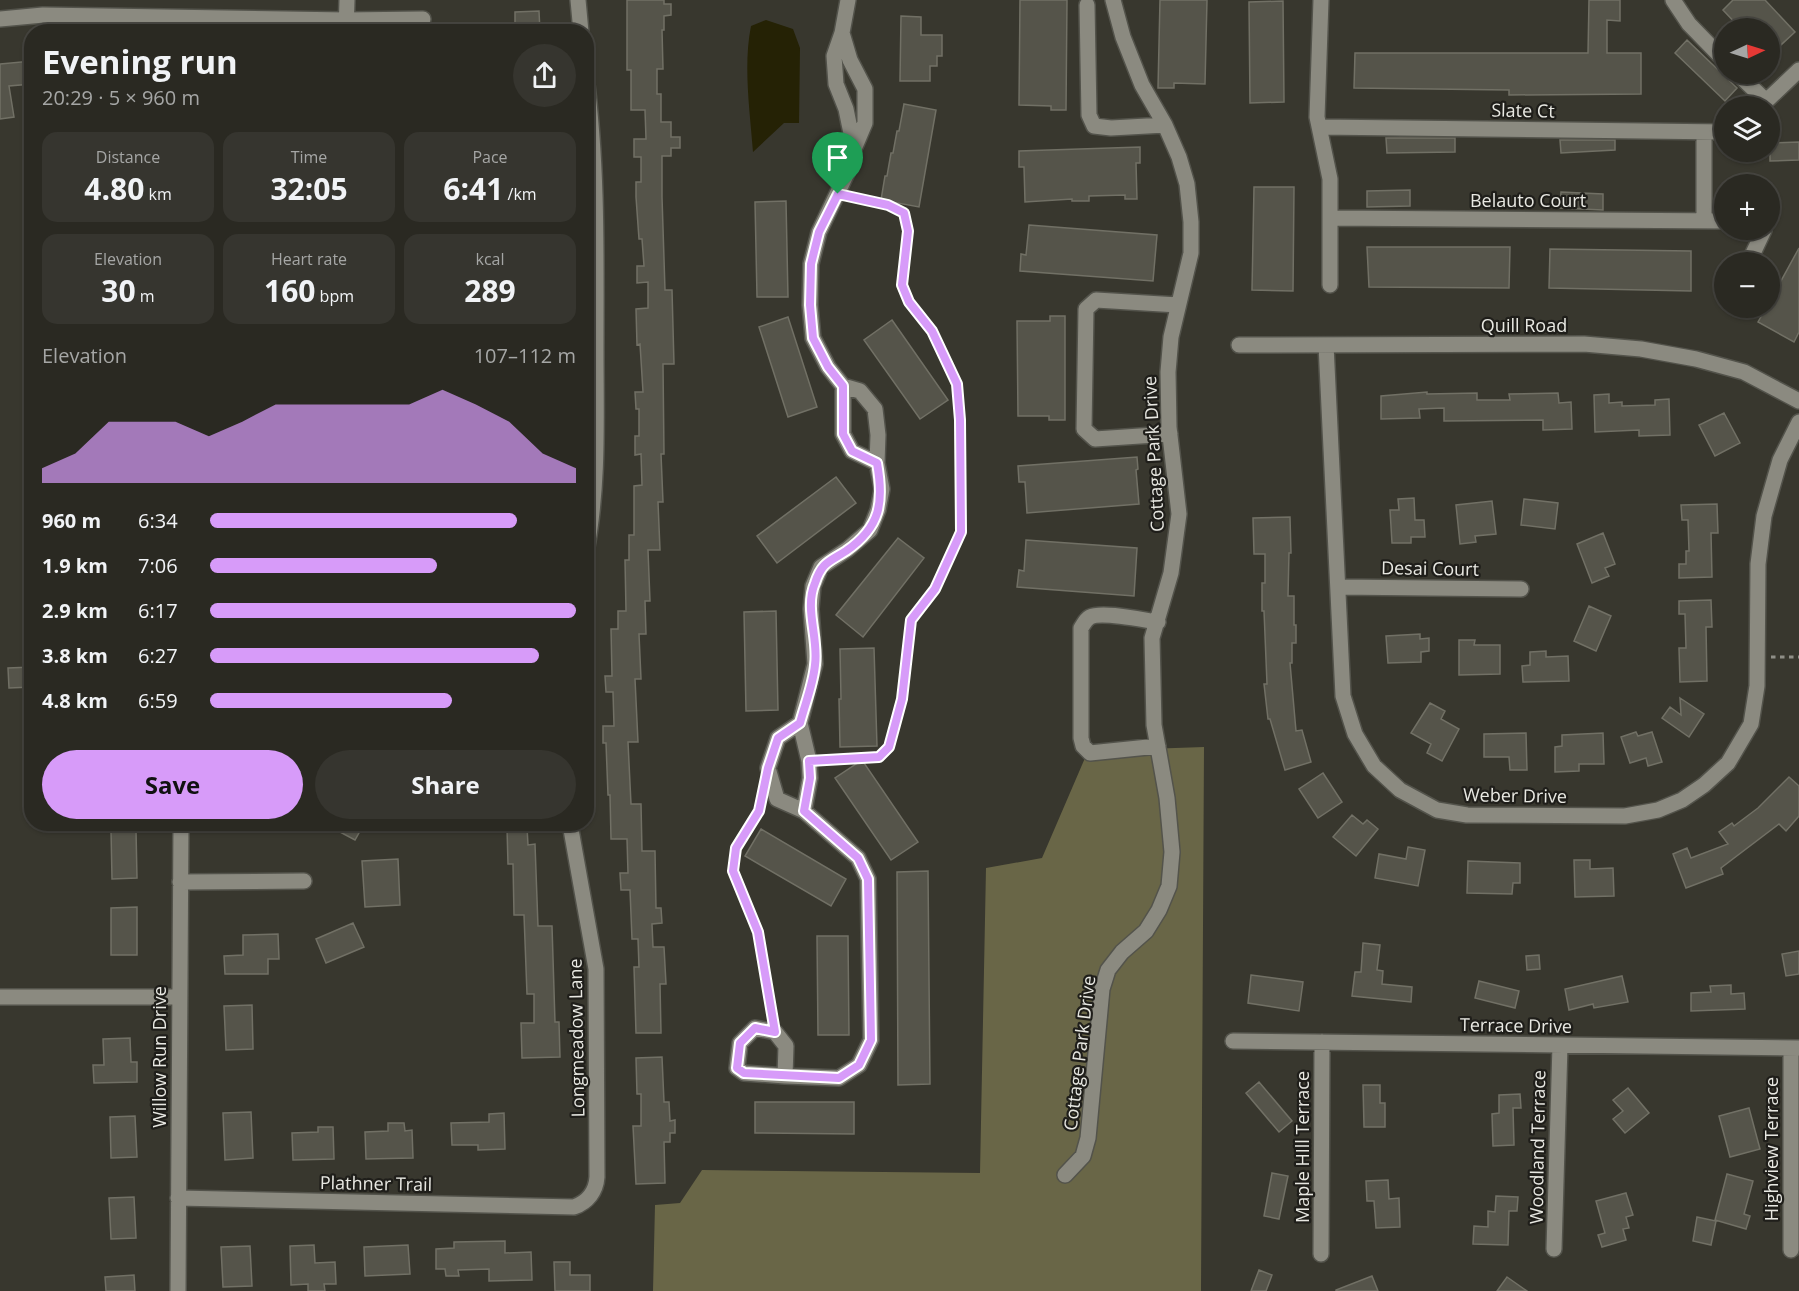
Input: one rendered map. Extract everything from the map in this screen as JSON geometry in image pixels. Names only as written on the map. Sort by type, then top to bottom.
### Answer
[{"type":"street","points":[[346,0],[346,24]]},
{"type":"street","points":[[578,0],[580,24]]},
{"type":"street","points":[[848,0],[842,33],[834,56],[836,84],[846,110],[854,148]]},
{"type":"street","name":"Cottage Park Drive","points":[[1065,1175],[1083,1155],[1088,1138],[1102,989],[1108,970],[1122,952],[1146,931],[1159,910],[1169,886],[1172,852],[1171,827],[1154,725],[1152,638],[1172,573],[1179,514],[1170,434],[1168,372],[1171,337],[1191,253],[1191,222],[1187,184],[1179,157],[1165,125],[1142,85],[1123,37],[1113,0]]},
{"type":"street","points":[[1321,0],[1317,117],[1330,179],[1330,285]]},
{"type":"street","points":[[1673,0],[1689,24],[1714,50]]},
{"type":"street","points":[[1087,5],[1089,115],[1094,126],[1111,128],[1165,125]]},
{"type":"street","points":[[0,19],[43,15],[291,24]]},
{"type":"street","points":[[368,24],[423,19]]},
{"type":"street","points":[[804,811],[810,778],[809,761],[800,723],[815,664],[811,609],[813,586],[821,567],[848,549],[870,530],[878,510],[882,489],[877,463],[878,435],[875,409],[860,391],[843,386],[828,367],[813,338],[810,305],[811,264],[819,232],[848,173],[854,148],[865,123],[865,89],[850,60],[842,33]]},
{"type":"street","points":[[1771,96],[1799,70]]},
{"type":"street","points":[[1746,84],[1756,96]]},
{"type":"street","name":"Slate Ct","points":[[1320,127],[1714,133]]},
{"type":"street","points":[[1704,133],[1704,221]]},
{"type":"street","points":[[594,189],[596,288],[594,492]]},
{"type":"street","name":"Belauto Court","points":[[1330,218],[1714,221]]},
{"type":"street","points":[[1170,434],[1095,439],[1084,429],[1086,309],[1096,300],[1178,304]]},
{"type":"street","name":"Quill Road","points":[[1239,345],[1584,344],[1641,349],[1696,359],[1744,372],[1799,401]]},
{"type":"street","name":"Weber Drive","points":[[1326,345],[1343,696],[1355,734],[1374,766],[1400,790],[1437,810],[1467,815],[1625,816],[1658,810],[1682,800],[1704,785],[1728,763],[1751,724],[1757,686],[1758,564],[1764,516],[1780,460],[1799,422]]},
{"type":"street","points":[[843,386],[843,434],[852,451],[877,463]]},
{"type":"street","name":"Desai Court","points":[[1339,587],[1521,589]]},
{"type":"street","points":[[1158,622],[1092,616],[1081,628],[1081,738],[1083,746],[1090,753],[1158,746]]},
{"type":"street","points":[[785,1076],[786,1046],[775,1032],[755,1028],[740,1043],[737,1068],[744,1073],[785,1076],[839,1078],[859,1065],[871,1040],[868,879],[858,858],[804,811],[777,799],[768,768],[778,738],[800,723]]},
{"type":"street","name":"Willow Run Drive","points":[[178,1291],[181,831]]},
{"type":"street","name":"Longmeadow Lane","points":[[571,831],[580,888],[594,949],[597,1001],[597,1180],[588,1199],[574,1206]]},
{"type":"street","points":[[180,882],[304,881]]},
{"type":"street","points":[[0,997],[179,997]]},
{"type":"street","name":"Terrace Drive","points":[[1233,1041],[1795,1048]]},
{"type":"street","name":"Maple HIll Terrace","points":[[1321,1254],[1322,1042]]},
{"type":"street","name":"Woodland Terrace","points":[[1554,1249],[1560,1045]]},
{"type":"street","name":"Highview Terrace","points":[[1791,1250],[1795,1048]]},
{"type":"street","name":"Plathner Trail","points":[[178,1198],[574,1206]]},
{"type":"path","points":[[809,761],[879,757],[889,747],[902,699],[911,620],[935,589],[961,532],[960,420],[957,384],[932,331],[909,302],[902,285],[908,231],[904,213],[888,205],[838,194]]},
{"type":"path","points":[[1758,657],[1799,657]]},
{"type":"path","points":[[761,800],[759,811],[736,848],[733,871],[758,932],[775,1032]]},
{"type":"shaded area","points":[[766,20],[793,29],[800,48],[799,123],[784,123],[753,152],[748,89],[749,41],[751,26]]},
{"type":"shaded area","points":[[1204,747],[1201,1291],[653,1291],[655,1205],[680,1203],[702,1170],[980,1173],[986,868],[1042,858],[1088,751]]},
{"type":"building","points":[[627,0],[664,0],[664,4],[671,4],[671,15],[664,16],[663,69],[657,69],[657,94],[661,94],[661,122],[671,122],[671,137],[680,137],[680,148],[671,148],[671,156],[662,156],[665,290],[672,290],[674,364],[663,364],[664,454],[661,454],[663,502],[658,502],[660,550],[648,550],[650,601],[645,601],[646,634],[639,634],[641,679],[635,679],[638,742],[628,742],[631,804],[641,804],[642,851],[655,851],[656,908],[661,908],[662,923],[652,924],[653,947],[664,947],[666,984],[660,984],[661,1033],[636,1033],[634,967],[639,967],[638,939],[632,939],[630,890],[621,890],[620,873],[628,873],[627,839],[611,839],[606,743],[603,743],[603,726],[614,726],[613,692],[606,692],[605,676],[612,676],[611,629],[618,629],[618,611],[626,611],[625,560],[629,560],[629,535],[634,535],[634,486],[642,485],[641,454],[635,455],[635,436],[639,436],[639,409],[636,409],[635,392],[643,392],[640,344],[637,345],[636,309],[648,308],[648,282],[637,283],[637,266],[644,266],[642,239],[639,239],[636,197],[636,182],[641,182],[641,157],[634,157],[634,139],[646,139],[645,110],[631,110],[631,70],[627,70]]},
{"type":"building","points":[[1020,0],[1067,0],[1066,110],[1051,110],[1051,106],[1019,105]]},
{"type":"building","points":[[1160,0],[1207,0],[1205,84],[1174,83],[1174,88],[1158,88]]},
{"type":"building","points":[[1589,0],[1620,0],[1620,21],[1607,20],[1607,53],[1641,53],[1641,94],[1509,95],[1509,90],[1354,88],[1355,53],[1588,53]]},
{"type":"building","points":[[1733,0],[1765,0],[1795,32],[1780,46],[1780,18],[1731,18],[1723,10]]},
{"type":"building","points":[[1283,1],[1284,102],[1250,103],[1249,2]]},
{"type":"building","points":[[539,11],[540,24],[515,24],[515,12]]},
{"type":"building","points":[[901,16],[921,17],[921,35],[942,35],[942,56],[937,56],[937,66],[930,66],[930,81],[900,81]]},
{"type":"building","points":[[1687,40],[1714,66],[1714,84],[1733,84],[1737,88],[1730,96],[1720,96],[1675,53]]},
{"type":"building","points":[[24,62],[24,85],[9,86],[14,117],[0,119],[0,64]]},
{"type":"building","points":[[904,104],[936,110],[919,207],[881,200]]},
{"type":"building","points":[[1386,138],[1455,138],[1455,152],[1387,153]]},
{"type":"building","points":[[1560,140],[1615,140],[1615,150],[1561,153]]},
{"type":"building","points":[[1799,142],[1799,160],[1780,161],[1780,143]]},
{"type":"building","points":[[1140,147],[1140,163],[1136,163],[1137,199],[1125,199],[1125,195],[1089,196],[1089,201],[1072,201],[1072,199],[1025,202],[1024,167],[1019,167],[1019,151]]},
{"type":"building","points":[[1254,187],[1294,187],[1293,291],[1252,290]]},
{"type":"building","points":[[1410,190],[1410,206],[1367,207],[1367,191]]},
{"type":"building","points":[[1561,192],[1603,194],[1603,210],[1560,208]]},
{"type":"building","points":[[786,201],[788,297],[757,297],[755,202]]},
{"type":"building","points":[[1029,225],[1157,235],[1153,281],[1020,271],[1021,254],[1026,255]]},
{"type":"building","points":[[1367,247],[1510,247],[1509,288],[1369,287]]},
{"type":"building","points":[[1799,248],[1799,332],[1794,342],[1758,322],[1760,318],[1780,318],[1780,283]]},
{"type":"building","points":[[1550,249],[1691,251],[1691,291],[1549,288]]},
{"type":"building","points":[[1050,316],[1065,316],[1065,420],[1049,420],[1049,416],[1018,416],[1017,321],[1050,321]]},
{"type":"building","points":[[788,317],[817,407],[788,417],[759,327]]},
{"type":"building","points":[[892,320],[948,400],[920,419],[864,340]]},
{"type":"building","points":[[1427,392],[1427,394],[1477,393],[1477,400],[1510,400],[1509,394],[1558,393],[1559,403],[1571,402],[1572,429],[1543,430],[1543,420],[1444,421],[1444,408],[1419,409],[1420,418],[1381,419],[1381,396]]},
{"type":"building","points":[[1609,394],[1609,403],[1622,402],[1622,406],[1655,405],[1655,400],[1669,399],[1670,435],[1639,436],[1639,430],[1595,432],[1594,395]]},
{"type":"building","points":[[1724,413],[1740,443],[1715,456],[1699,425]]},
{"type":"building","points":[[1137,457],[1139,504],[1027,513],[1025,482],[1019,482],[1018,466]]},
{"type":"building","points":[[836,477],[856,503],[777,563],[757,536]]},
{"type":"building","points":[[1414,498],[1415,520],[1424,520],[1425,537],[1411,537],[1411,543],[1392,543],[1390,510],[1399,510],[1398,499]]},
{"type":"building","points":[[1524,499],[1558,503],[1555,529],[1521,525]]},
{"type":"building","points":[[1492,501],[1496,534],[1475,536],[1476,542],[1460,544],[1456,505]]},
{"type":"building","points":[[1717,504],[1718,533],[1711,533],[1712,577],[1679,578],[1679,564],[1686,564],[1686,551],[1689,551],[1688,520],[1682,520],[1681,505]]},
{"type":"building","points":[[1290,517],[1291,553],[1289,553],[1288,596],[1294,596],[1296,643],[1292,643],[1292,663],[1290,663],[1296,731],[1302,730],[1311,762],[1285,770],[1270,719],[1268,719],[1264,684],[1267,684],[1264,611],[1262,611],[1265,554],[1254,554],[1253,518]]},
{"type":"building","points":[[1603,533],[1615,564],[1605,568],[1609,576],[1592,583],[1577,544]]},
{"type":"building","points":[[898,538],[924,558],[863,637],[836,615]]},
{"type":"building","points":[[1026,540],[1137,548],[1134,596],[1017,587],[1019,570],[1024,571]]},
{"type":"building","points":[[1711,600],[1712,627],[1706,627],[1707,681],[1680,682],[1679,648],[1686,648],[1685,614],[1679,614],[1679,601]]},
{"type":"building","points":[[1589,606],[1611,616],[1596,651],[1574,641]]},
{"type":"building","points":[[776,611],[778,710],[746,711],[744,612]]},
{"type":"building","points":[[1420,634],[1420,639],[1429,638],[1429,651],[1421,652],[1421,662],[1388,663],[1386,636]]},
{"type":"building","points":[[1459,640],[1475,640],[1474,645],[1500,645],[1500,674],[1459,675]]},
{"type":"building","points":[[874,648],[877,746],[840,747],[840,649]]},
{"type":"building","points":[[1546,651],[1546,657],[1568,656],[1569,681],[1523,682],[1522,666],[1530,665],[1530,652]]},
{"type":"building","points":[[24,667],[24,687],[9,688],[8,668]]},
{"type":"building","points":[[1680,698],[1704,714],[1689,737],[1662,718],[1670,707],[1681,715]]},
{"type":"building","points":[[1430,703],[1445,711],[1441,719],[1459,729],[1442,761],[1427,753],[1431,744],[1411,733]]},
{"type":"building","points":[[1636,732],[1638,736],[1652,732],[1662,762],[1648,766],[1646,758],[1630,763],[1621,737]]},
{"type":"building","points":[[1526,733],[1527,770],[1510,770],[1509,757],[1484,757],[1484,734]]},
{"type":"building","points":[[1603,733],[1604,764],[1579,764],[1579,771],[1555,772],[1555,747],[1562,746],[1562,735]]},
{"type":"building","points":[[862,760],[918,842],[891,860],[835,778]]},
{"type":"building","points":[[1323,773],[1342,802],[1318,818],[1299,789]]},
{"type":"building","points":[[1789,777],[1799,786],[1799,816],[1786,831],[1779,824],[1721,868],[1723,874],[1686,888],[1673,854],[1687,848],[1691,858],[1728,844],[1719,832],[1732,823],[1734,826],[1758,808]]},
{"type":"building","points":[[1352,815],[1363,824],[1367,820],[1378,829],[1356,856],[1333,837]]},
{"type":"building","points":[[761,829],[846,879],[831,906],[745,856]]},
{"type":"building","points":[[111,831],[136,831],[137,878],[112,879]]},
{"type":"building","points":[[338,831],[360,831],[355,840]]},
{"type":"building","points":[[507,831],[527,831],[528,845],[535,844],[538,926],[552,926],[555,1022],[559,1022],[560,1057],[522,1058],[521,1023],[534,1023],[534,994],[527,994],[524,915],[514,915],[513,864],[508,864]]},
{"type":"building","points":[[1408,847],[1425,850],[1418,886],[1375,878],[1379,854],[1406,859]]},
{"type":"building","points":[[398,859],[400,905],[365,907],[362,861]]},
{"type":"building","points":[[1574,860],[1590,860],[1590,869],[1613,868],[1614,896],[1575,897]]},
{"type":"building","points":[[1468,861],[1520,863],[1520,883],[1513,883],[1512,894],[1467,893]]},
{"type":"building","points":[[928,871],[930,1084],[898,1085],[897,872]]},
{"type":"building","points":[[137,907],[137,955],[111,955],[111,908]]},
{"type":"building","points":[[353,923],[364,947],[326,963],[316,939]]},
{"type":"building","points":[[278,934],[279,959],[268,959],[268,974],[225,974],[224,956],[243,955],[243,935]]},
{"type":"building","points":[[817,936],[848,936],[849,1035],[818,1035]]},
{"type":"building","points":[[1363,943],[1380,945],[1377,970],[1383,971],[1382,984],[1412,987],[1411,1002],[1352,996],[1355,972],[1361,972]]},
{"type":"building","points":[[1799,951],[1799,974],[1786,976],[1782,954]]},
{"type":"building","points":[[1539,955],[1540,969],[1527,970],[1526,956]]},
{"type":"building","points":[[1251,975],[1303,982],[1299,1011],[1248,1003]]},
{"type":"building","points":[[1622,976],[1628,1002],[1594,1008],[1593,1004],[1569,1010],[1565,989]]},
{"type":"building","points":[[1479,981],[1519,991],[1515,1008],[1475,998]]},
{"type":"building","points":[[1731,985],[1731,994],[1744,993],[1745,1009],[1691,1011],[1691,993],[1711,992],[1710,986]]},
{"type":"building","points":[[252,1005],[253,1049],[226,1050],[224,1006]]},
{"type":"building","points":[[130,1038],[131,1062],[137,1062],[137,1082],[94,1083],[93,1065],[104,1065],[103,1039]]},
{"type":"building","points":[[662,1057],[664,1102],[669,1102],[670,1121],[675,1120],[675,1133],[670,1133],[670,1142],[664,1142],[665,1183],[636,1184],[633,1126],[641,1126],[641,1094],[637,1094],[636,1058]]},
{"type":"building","points":[[1259,1082],[1292,1121],[1279,1132],[1246,1093]]},
{"type":"building","points":[[1363,1085],[1380,1085],[1380,1103],[1385,1103],[1385,1127],[1364,1127]]},
{"type":"building","points":[[1628,1088],[1649,1113],[1625,1133],[1613,1119],[1623,1111],[1613,1100]]},
{"type":"building","points":[[1520,1094],[1521,1108],[1513,1108],[1514,1145],[1493,1146],[1492,1114],[1499,1113],[1499,1095]]},
{"type":"building","points":[[755,1102],[854,1102],[854,1134],[755,1133]]},
{"type":"building","points":[[1749,1108],[1760,1149],[1730,1157],[1719,1116]]},
{"type":"building","points":[[251,1112],[253,1158],[225,1160],[223,1113]]},
{"type":"building","points":[[504,1113],[505,1149],[478,1150],[478,1145],[452,1145],[451,1123],[489,1122],[489,1114]]},
{"type":"building","points":[[135,1116],[137,1157],[111,1158],[110,1117]]},
{"type":"building","points":[[388,1123],[404,1123],[405,1131],[412,1130],[413,1158],[366,1159],[365,1132],[388,1131]]},
{"type":"building","points":[[318,1127],[333,1127],[334,1159],[293,1160],[292,1133],[318,1132]]},
{"type":"building","points":[[1272,1173],[1288,1176],[1279,1219],[1264,1216]]},
{"type":"building","points":[[1727,1174],[1753,1181],[1744,1214],[1750,1216],[1746,1229],[1715,1220]]},
{"type":"building","points":[[1388,1180],[1389,1199],[1399,1198],[1400,1227],[1376,1228],[1374,1201],[1367,1201],[1366,1181]]},
{"type":"building","points":[[1626,1193],[1633,1215],[1626,1217],[1629,1228],[1623,1229],[1626,1240],[1602,1247],[1598,1235],[1605,1233],[1596,1201]]},
{"type":"building","points":[[1496,1196],[1518,1197],[1517,1211],[1509,1211],[1508,1245],[1473,1244],[1474,1226],[1488,1227],[1488,1211],[1495,1212]]},
{"type":"building","points":[[134,1197],[136,1238],[111,1239],[109,1198]]},
{"type":"building","points":[[1697,1217],[1716,1221],[1711,1245],[1693,1241]]},
{"type":"building","points":[[505,1241],[505,1253],[531,1252],[532,1280],[489,1281],[489,1269],[458,1270],[459,1276],[446,1276],[445,1269],[436,1269],[436,1249],[454,1248],[454,1242]]},
{"type":"building","points":[[314,1245],[315,1263],[335,1262],[336,1284],[324,1284],[325,1291],[308,1291],[308,1284],[291,1285],[290,1246]]},
{"type":"building","points":[[408,1245],[410,1274],[365,1276],[364,1247]]},
{"type":"building","points":[[250,1246],[252,1286],[223,1287],[221,1247]]},
{"type":"building","points":[[554,1262],[570,1262],[570,1275],[590,1275],[590,1291],[555,1291]]},
{"type":"building","points":[[1259,1270],[1272,1275],[1266,1291],[1251,1291]]},
{"type":"building","points":[[134,1275],[135,1291],[106,1291],[105,1277]]},
{"type":"building","points":[[1372,1276],[1378,1291],[1336,1291],[1336,1290]]},
{"type":"building","points":[[1507,1277],[1527,1291],[1497,1291]]},
{"type":"route","points":[[838,194],[888,205],[904,213],[908,231],[902,285],[909,302],[932,331],[957,384],[960,420],[961,532],[935,589],[911,620],[902,699],[889,747],[879,757],[809,761],[810,778],[804,811],[858,858],[868,879],[871,1040],[859,1065],[839,1078],[744,1073],[737,1068],[740,1043],[755,1028],[775,1032],[758,932],[733,871],[736,848],[759,811],[768,768],[778,738],[800,723],[808,696],[815,664],[811,609],[813,586],[821,567],[848,549],[870,530],[878,510],[882,489],[877,463],[852,451],[843,434],[843,386],[828,367],[813,338],[810,305],[811,264],[819,232],[838,194]]}]
